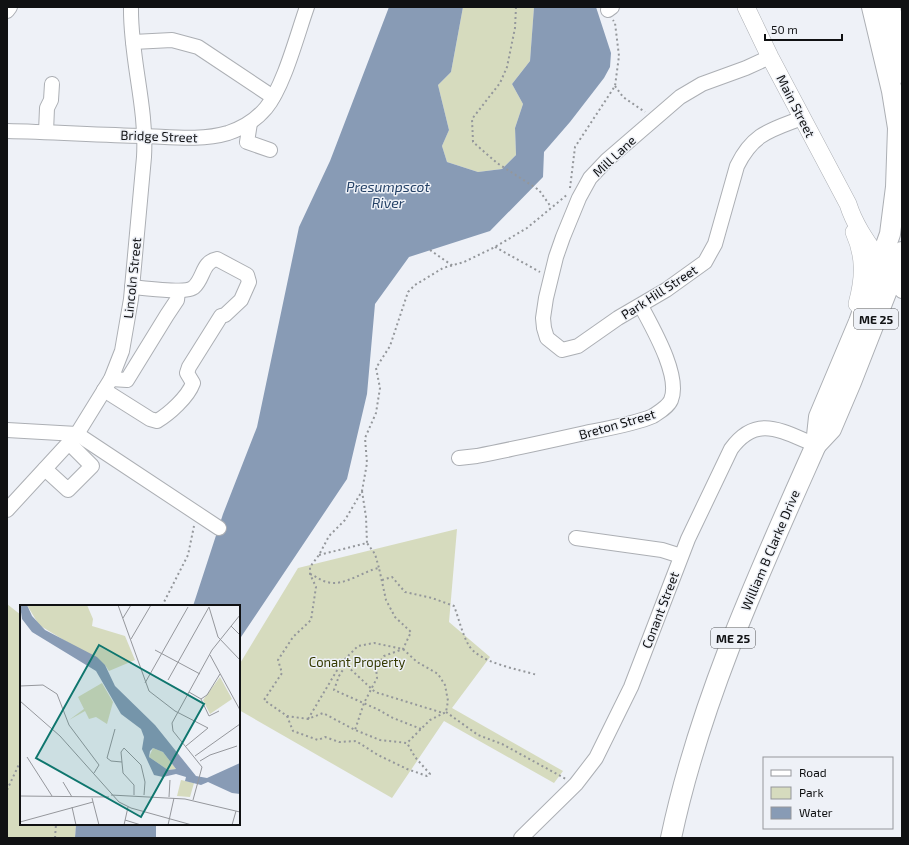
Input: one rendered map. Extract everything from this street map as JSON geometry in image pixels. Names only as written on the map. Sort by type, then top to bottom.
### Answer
[{"type":"highway","points":[[872,7],[899,115],[896,187],[890,234],[895,267]]},
{"type":"highway","points":[[890,7],[902,73]]},
{"type":"highway","name":"ME 25","points":[[825,423],[859,322],[895,267]]},
{"type":"highway","name":"ME 25","points":[[825,423],[851,382],[895,267]]},
{"type":"highway","name":"William B Clarke Drive","points":[[671,838],[683,789],[708,704],[743,613],[825,423]]},
{"type":"main road","name":"Main Street","points":[[746,7],[770,57],[848,204],[859,231],[895,267]]},
{"type":"main road","points":[[848,204],[847,218],[858,244],[863,263],[862,284],[857,305],[859,322]]},
{"type":"street","points":[[7,11],[10,7]]},
{"type":"street","name":"Lincoln Street","points":[[7,510],[73,439],[107,385],[122,351],[132,287],[145,136],[130,20],[130,7]]},
{"type":"street","name":"Bridge Street","points":[[7,131],[182,138],[203,137],[227,133],[239,129],[250,123],[259,115],[273,97],[286,67],[307,7]]},
{"type":"street","points":[[133,42],[172,40],[198,48],[273,97]]},
{"type":"street","name":"Mill Lane","points":[[556,345],[547,338],[543,318],[551,278],[563,237],[579,198],[590,178],[607,160],[680,97],[702,84],[746,68],[770,57]]},
{"type":"street","points":[[46,132],[47,108],[51,100],[52,84]]},
{"type":"street","name":"Park Hill Street","points":[[556,345],[562,350],[578,346],[618,318],[641,306],[705,262],[711,253],[721,225],[737,166],[748,147],[766,132],[802,118]]},
{"type":"street","points":[[250,123],[247,142],[270,150]]},
{"type":"street","points":[[107,385],[150,419],[157,421],[165,416],[190,390],[193,383],[188,373],[188,366],[221,316],[225,315],[241,300],[249,282],[247,275],[217,259],[208,262],[194,287],[190,289],[178,291],[132,287]]},
{"type":"street","points":[[107,385],[127,380],[177,300],[178,291]]},
{"type":"street","name":"Breton Street","points":[[459,458],[477,456],[604,429],[652,416],[662,410],[671,400],[672,380],[662,345],[641,306]]},
{"type":"street","name":"Conant Street","points":[[522,838],[576,784],[596,758],[631,687],[681,556],[727,458],[738,440],[759,428],[770,427],[816,445]]},
{"type":"street","points":[[7,430],[73,439],[197,513],[219,528]]},
{"type":"street","points":[[45,469],[68,490],[92,466],[73,439]]},
{"type":"street","points":[[576,538],[662,550],[681,556]]},
{"type":"path","points":[[516,7],[516,28],[507,67],[500,83],[472,119],[473,142],[497,163],[539,190],[551,207]]},
{"type":"path","points":[[355,730],[364,703],[377,678],[376,667],[384,656],[403,649],[411,632],[395,617],[386,600],[375,554],[367,544],[366,517],[362,491],[367,464],[365,438],[376,413],[380,388],[376,368],[390,346],[408,292],[443,268],[464,262],[496,247],[527,228],[569,192],[575,147],[615,86],[619,56],[615,23],[610,9]]},
{"type":"path","points":[[615,86],[623,97],[654,118]]},
{"type":"path","points":[[496,247],[551,278]]},
{"type":"path","points":[[430,250],[453,266]]},
{"type":"path","points":[[308,719],[342,662],[358,646],[374,643],[403,649],[417,662],[438,674],[445,686],[448,701],[444,713],[430,720],[407,743],[380,740],[355,730],[323,713],[308,719],[287,716],[264,700],[282,673],[278,660],[293,637],[310,620],[316,587],[310,574],[310,567],[319,555],[329,536],[345,520],[362,491]]},
{"type":"path","points":[[163,605],[188,555],[197,513]]},
{"type":"path","points":[[319,555],[367,544]]},
{"type":"path","points":[[310,574],[327,582],[345,582],[369,570],[379,568]]},
{"type":"path","points":[[382,580],[392,577],[405,592],[432,598],[454,606],[468,645],[477,654],[496,664],[537,675]]},
{"type":"path","points":[[422,729],[393,718],[377,709],[334,690],[339,676],[346,665],[375,692],[444,713],[478,735],[502,744],[576,784]]},
{"type":"path","points":[[287,716],[293,731],[318,740],[325,737],[339,742],[356,741],[378,755],[407,769],[427,776],[430,774],[415,757],[407,743]]},
{"type":"path","points":[[7,790],[20,762]]},
{"type":"path","points":[[55,838],[56,825]]},
{"type":"green space","points":[[463,7],[534,7],[530,61],[512,84],[523,104],[515,128],[516,155],[502,169],[478,172],[447,162],[442,146],[449,130],[438,85],[451,72]]},
{"type":"green space","name":"Conant Property","points":[[457,529],[449,622],[490,657],[452,708],[563,771],[554,783],[444,721],[392,798],[240,711],[240,663],[298,568]]},
{"type":"green space","points":[[7,604],[20,614],[20,825],[76,825],[75,838],[7,838]]},
{"type":"water","name":"Presumpscot River","points":[[389,7],[463,7],[451,72],[438,85],[449,130],[442,146],[447,162],[478,172],[502,169],[516,155],[515,128],[523,104],[512,84],[530,61],[534,7],[596,7],[611,53],[610,67],[604,78],[570,122],[544,152],[543,177],[490,231],[409,257],[375,304],[367,394],[347,479],[240,639],[240,605],[193,605],[223,514],[257,427],[299,227],[330,161]]},
{"type":"water","points":[[76,825],[156,825],[156,838],[75,838]]}]
